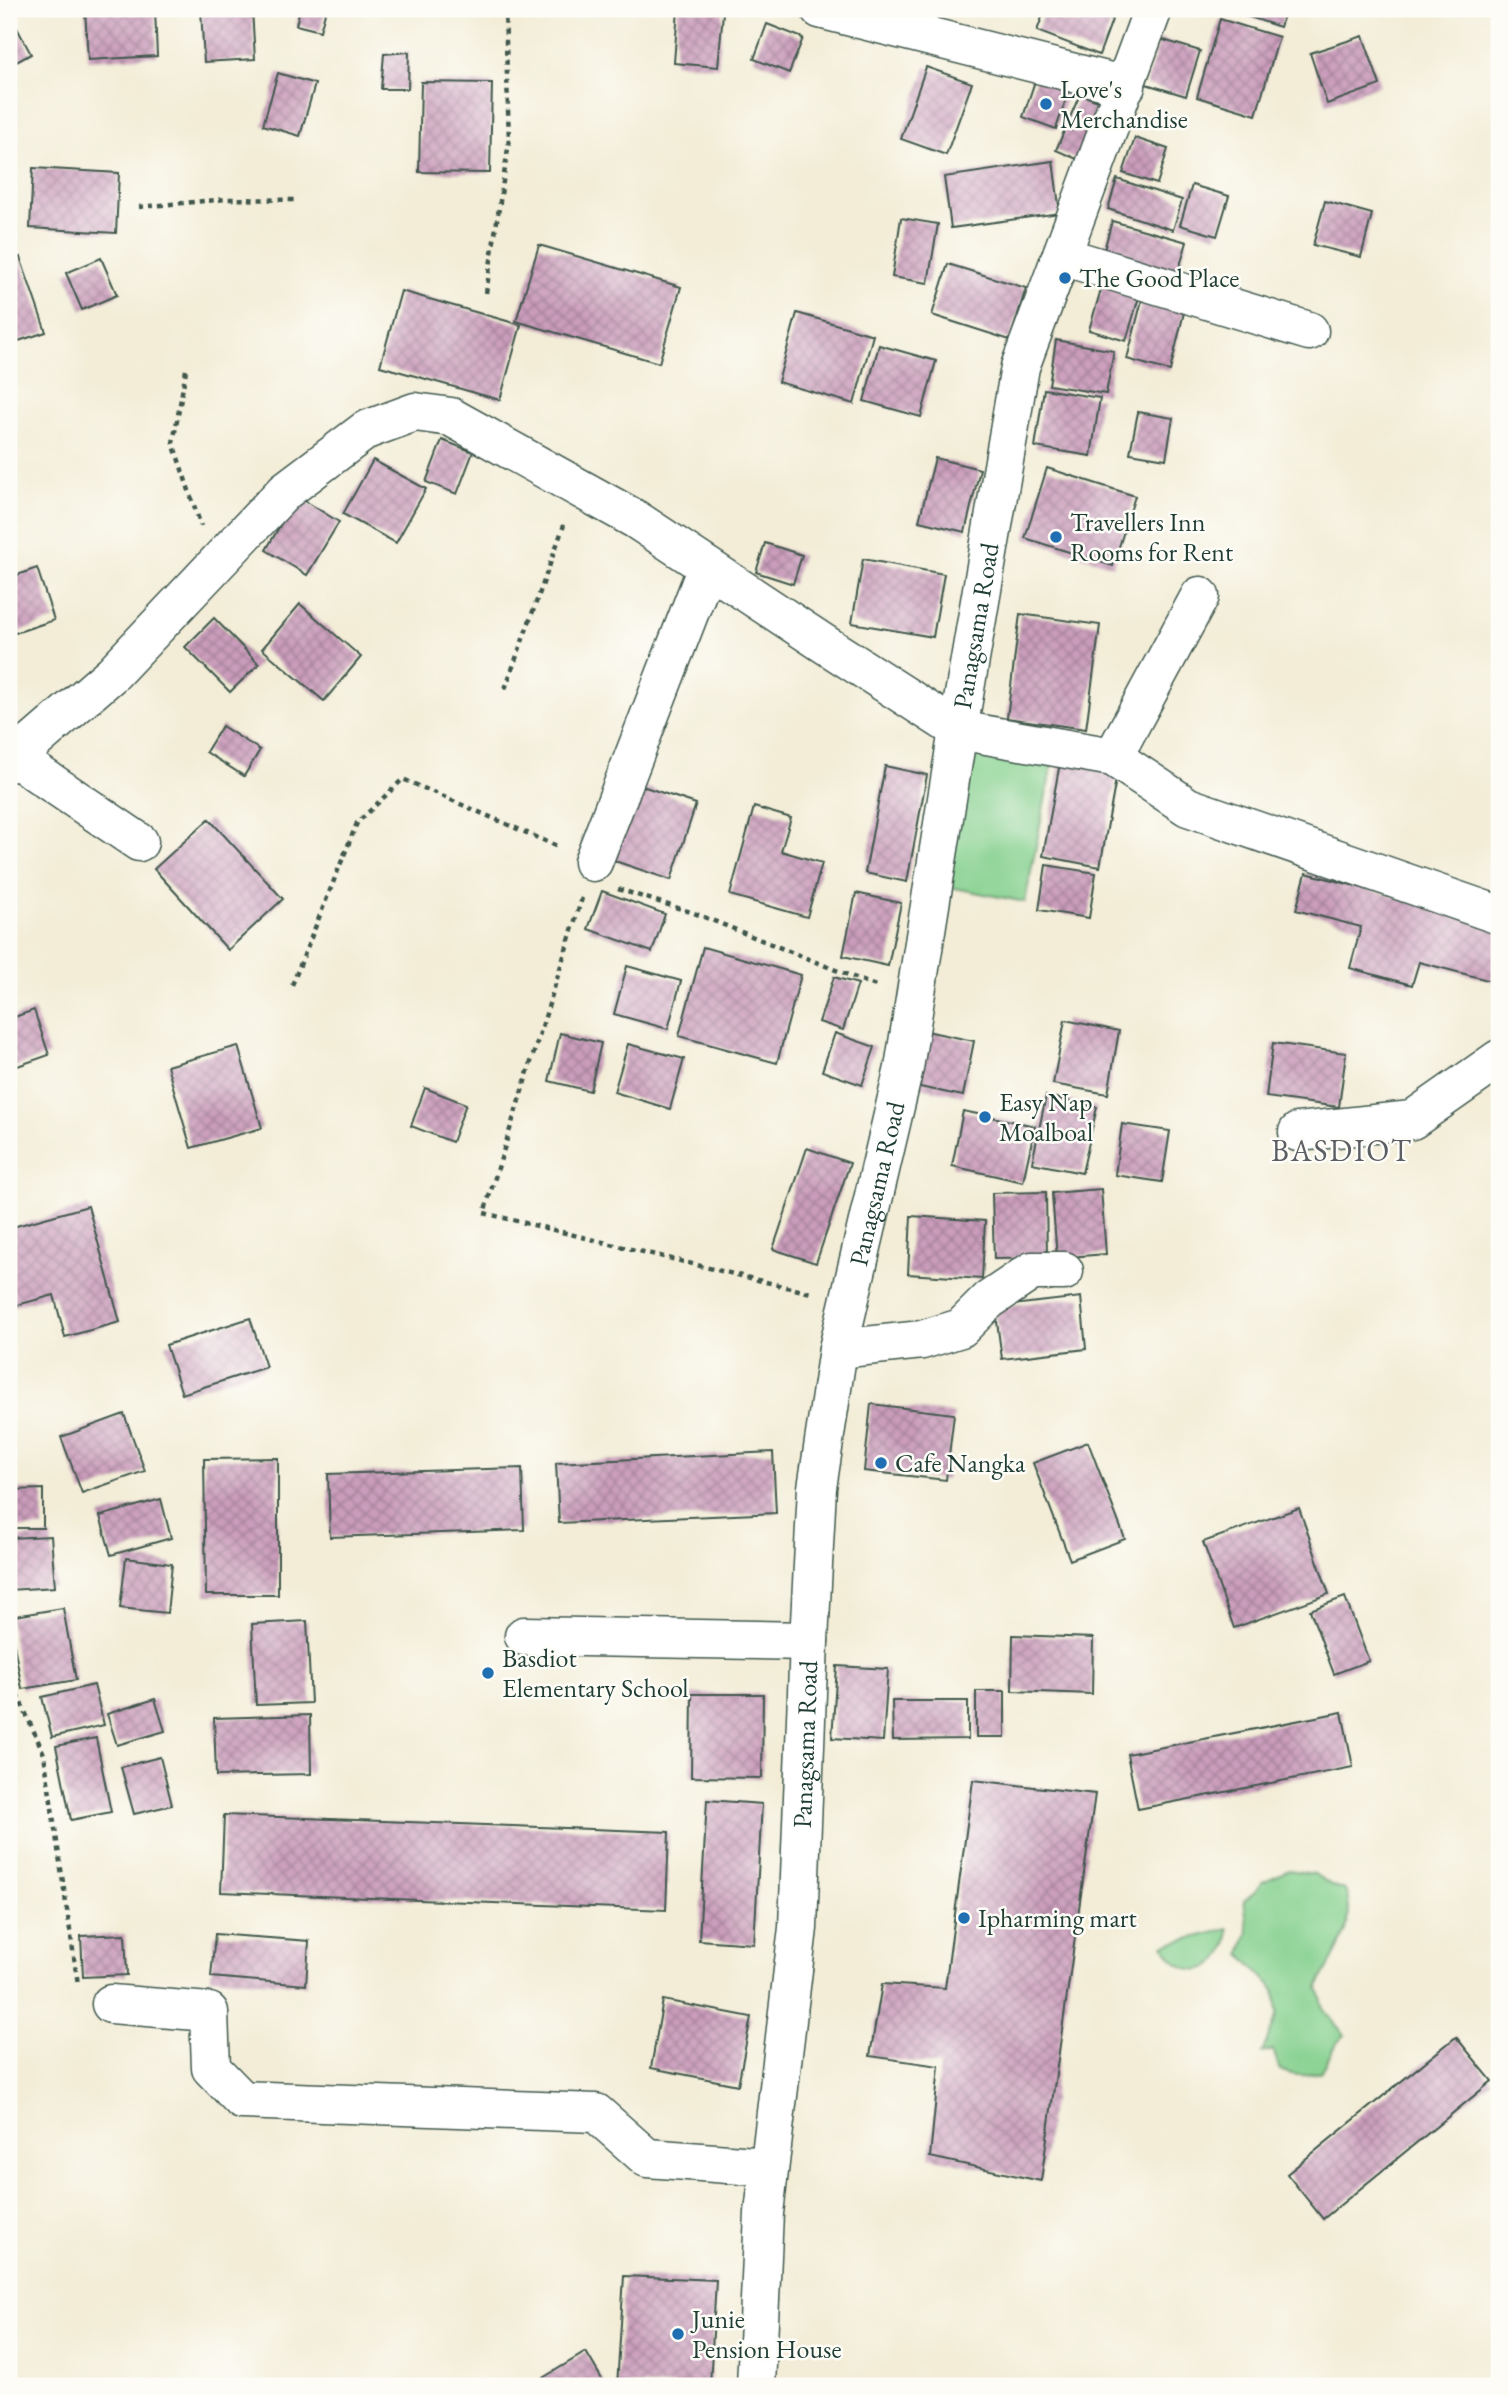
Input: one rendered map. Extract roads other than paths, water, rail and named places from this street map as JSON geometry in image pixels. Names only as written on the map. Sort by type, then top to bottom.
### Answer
[{"type":"street","points":[[820,9],[1126,86]]},
{"type":"street","name":"Panagsama Road","points":[[756,2386],[764,2213],[798,1928],[817,1489],[838,1349],[904,1068],[1020,367],[1153,9]]},
{"type":"street","points":[[1062,256],[1310,331]]},
{"type":"street","points":[[139,842],[11,755],[113,673],[285,491],[366,430],[415,412],[451,417],[635,519],[958,730],[1114,757],[1188,807],[1499,915]]},
{"type":"street","points":[[591,871],[707,567]]},
{"type":"street","points":[[1114,757],[1200,596]]},
{"type":"street","points":[[1298,1132],[1412,1120],[1499,1059]]},
{"type":"street","points":[[838,1349],[922,1340],[961,1328],[989,1300],[1032,1271],[1065,1271]]},
{"type":"street","points":[[524,1636],[809,1641]]},
{"type":"street","points":[[111,2004],[209,2012],[211,2068],[242,2099],[596,2113],[647,2158],[769,2167]]},
{"type":"place","name":"Love's Merchandise","points":[[1046,104]]},
{"type":"place","name":"The Good Place","points":[[1065,278]]},
{"type":"place","name":"Travellers Inn Rooms for Rent","points":[[1056,537]]},
{"type":"place","name":"Easy Nap Moalboal","points":[[985,1117]]},
{"type":"place","name":"Cafe Nangka","points":[[881,1463]]},
{"type":"place","name":"Basdiot Elementary School","points":[[488,1673]]},
{"type":"place","name":"Ipharming mart","points":[[964,1918]]},
{"type":"place","name":"Junie Pension House","points":[[678,2334]]},
{"type":"district","name":"BASDIOT","points":[[1342,1151]]}]
